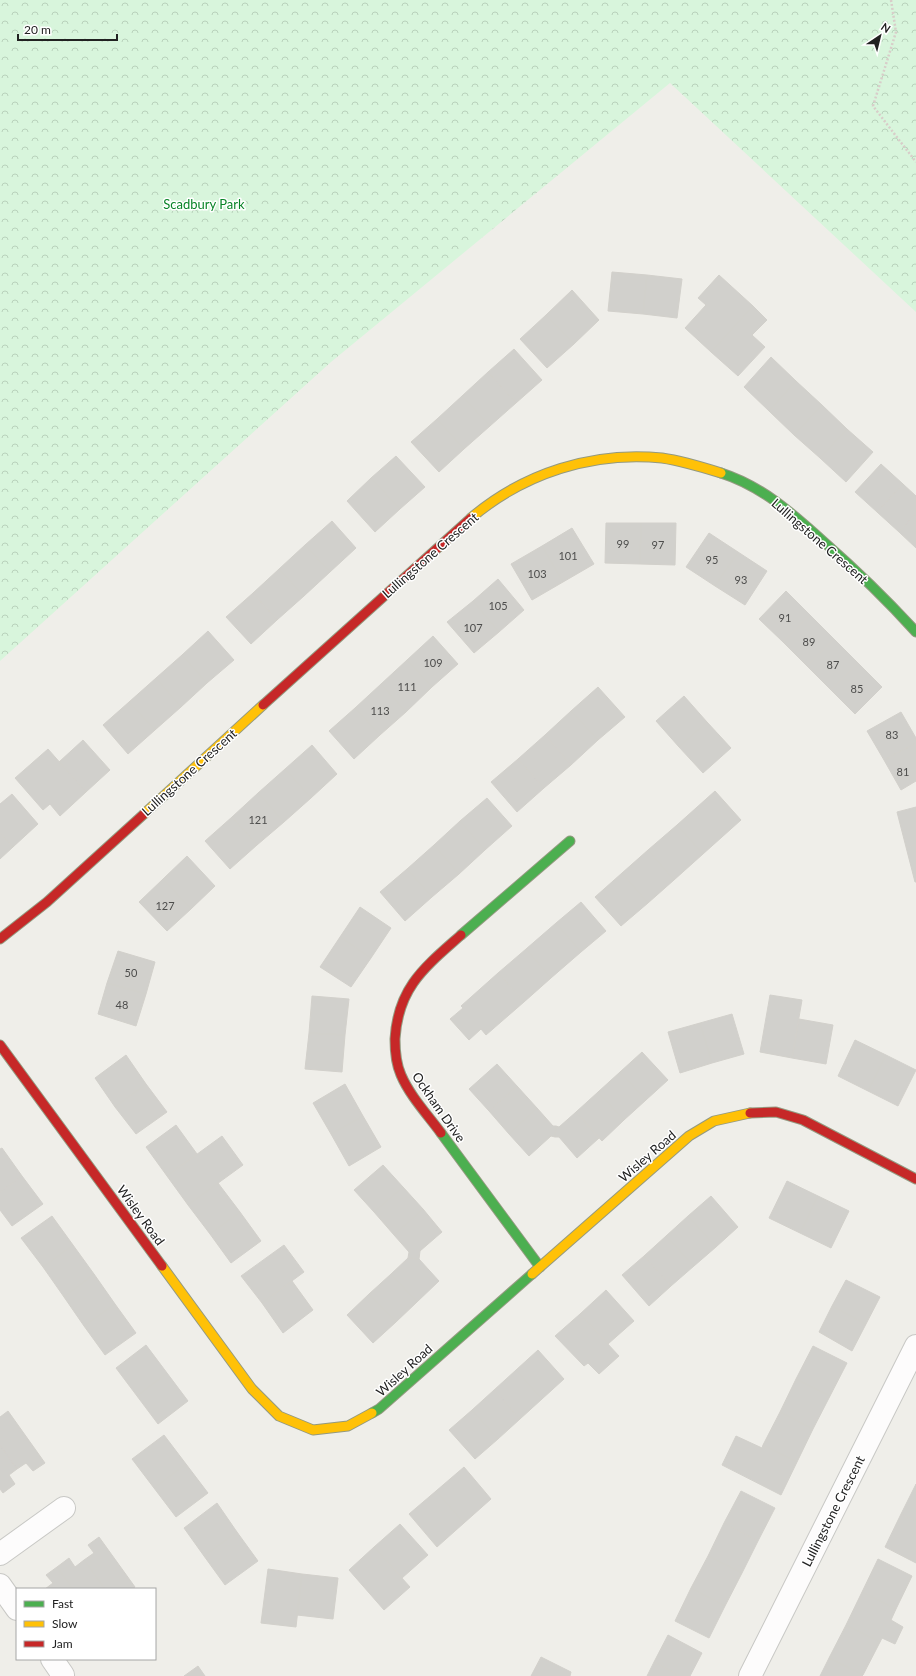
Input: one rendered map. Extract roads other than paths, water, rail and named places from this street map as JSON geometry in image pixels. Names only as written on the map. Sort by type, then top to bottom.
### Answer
[{"type":"street","name":"Lullingstone Crescent","points":[[0,939],[47,902],[364,613],[476,514],[504,493],[538,476],[576,463],[613,456],[644,456],[681,460],[725,474],[758,490],[789,510],[863,576],[916,632]]},
{"type":"street","name":"Ockham Drive","points":[[540,1267],[414,1098],[399,1071],[395,1044],[398,1019],[405,995],[417,976],[434,958],[570,841]]},
{"type":"street","name":"Wisley Road","points":[[0,1045],[252,1389],[279,1416],[313,1430],[348,1426],[379,1409],[689,1136],[714,1121],[744,1113],[776,1112],[803,1120],[916,1179]]},
{"type":"street","name":"Lullingstone Crescent","points":[[750,1676],[916,1346]]},
{"type":"street","points":[[0,1554],[64,1508]]},
{"type":"street","points":[[0,1585],[16,1608]]},
{"type":"street","points":[[53,1660],[63,1675],[61,1676]]},
{"type":"park label","name":"Scadbury Park","points":[[204,204]]}]
